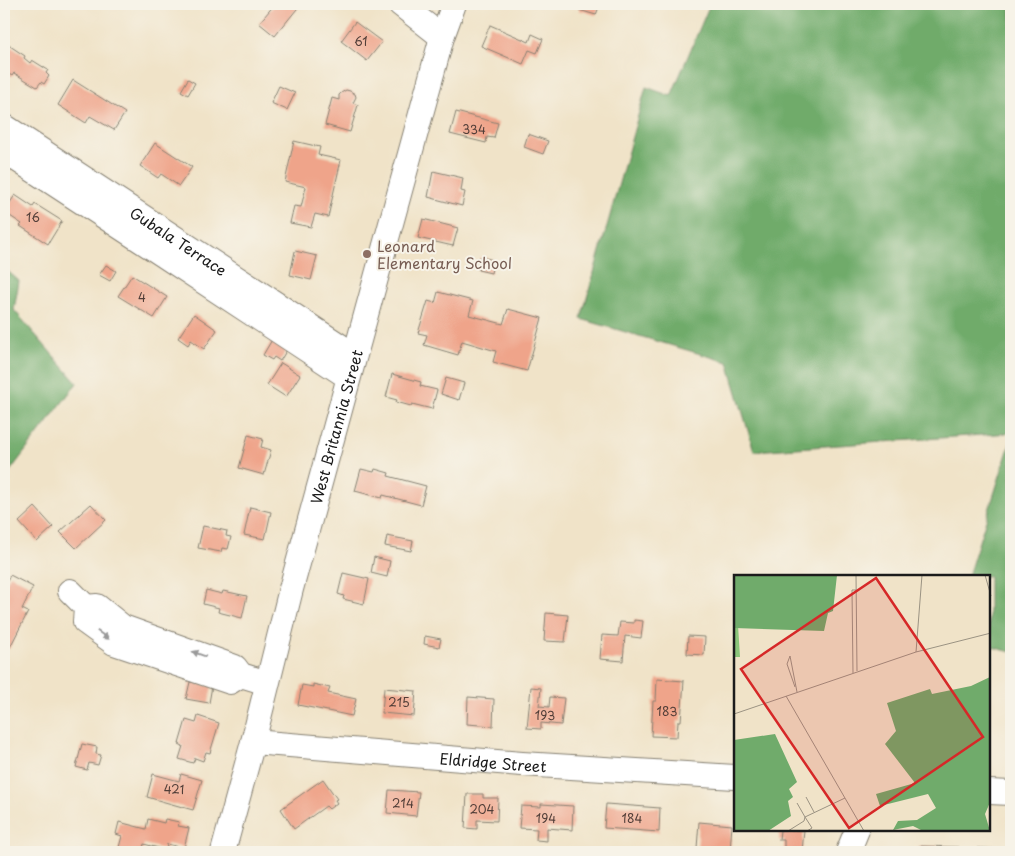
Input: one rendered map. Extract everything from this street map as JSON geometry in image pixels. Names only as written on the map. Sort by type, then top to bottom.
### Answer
[{"type":"street","points":[[400,4],[442,38]]},
{"type":"street","name":"West Britannia Street","points":[[223,852],[351,366],[442,38],[454,4]]},
{"type":"street","name":"Gubala Terrace","points":[[4,126],[351,366]]},
{"type":"street","name":"Gubala Terrace","points":[[4,151],[147,244],[351,366]]},
{"type":"street","points":[[78,598],[97,606],[123,627],[235,667],[241,675],[267,683]]},
{"type":"street","name":"Eldridge Street","points":[[253,742],[522,764],[734,778]]},
{"type":"street","points":[[990,792],[1011,793]]},
{"type":"street","points":[[848,852],[857,831]]},
{"type":"green space","points":[[710,4],[1011,4],[1011,433],[754,451],[728,362],[581,319],[646,87],[671,96]]},
{"type":"green space","points":[[4,268],[19,281],[14,310],[77,383],[4,479]]},
{"type":"green space","points":[[1011,441],[1011,652],[990,646],[990,575],[968,575]]},
{"type":"building","points":[[275,4],[301,4],[275,36],[259,23]]},
{"type":"building","points":[[580,4],[600,4],[596,15],[579,10]]},
{"type":"building","points":[[355,22],[382,42],[367,61],[341,41]]},
{"type":"building","points":[[490,25],[529,42],[532,34],[543,39],[537,53],[529,50],[523,64],[481,46]]},
{"type":"building","points":[[4,42],[25,56],[24,58],[30,63],[32,60],[48,70],[46,73],[49,76],[44,84],[41,82],[37,87],[14,73],[12,76],[4,71]]},
{"type":"building","points":[[188,79],[195,83],[188,95],[181,91]]},
{"type":"building","points":[[73,80],[125,113],[114,130],[90,116],[86,123],[58,105]]},
{"type":"building","points":[[279,86],[295,93],[287,110],[271,103]]},
{"type":"building","points":[[346,90],[355,94],[356,97],[353,103],[358,105],[350,132],[325,125],[332,98],[339,100],[339,95]]},
{"type":"building","points":[[456,112],[498,123],[494,138],[487,137],[486,143],[450,134]]},
{"type":"building","points":[[528,134],[548,141],[543,154],[524,147]]},
{"type":"building","points":[[294,141],[320,147],[318,155],[341,160],[328,217],[315,214],[311,227],[290,223],[294,206],[301,207],[306,187],[285,182]]},
{"type":"building","points":[[155,143],[192,167],[179,186],[161,174],[158,178],[140,166]]},
{"type":"building","points":[[433,171],[463,178],[461,191],[465,192],[462,206],[428,197]]},
{"type":"building","points":[[15,195],[33,207],[35,204],[62,221],[48,244],[20,226],[22,224],[4,212]]},
{"type":"building","points":[[423,219],[458,228],[453,246],[418,238]]},
{"type":"building","points":[[295,251],[317,256],[311,280],[290,275]]},
{"type":"building","points":[[480,257],[494,260],[491,273],[478,270]]},
{"type":"building","points":[[106,265],[116,271],[110,281],[99,275]]},
{"type":"building","points":[[132,275],[167,297],[154,318],[118,296]]},
{"type":"building","points":[[438,292],[473,301],[469,315],[503,324],[508,309],[542,318],[527,371],[493,362],[496,351],[462,341],[458,355],[424,345],[427,335],[418,333],[428,301],[435,303]]},
{"type":"building","points":[[194,314],[217,330],[204,349],[191,340],[188,345],[178,338]]},
{"type":"building","points":[[273,338],[288,348],[280,361],[274,357],[272,360],[263,355]]},
{"type":"building","points":[[281,363],[300,375],[286,397],[267,385]]},
{"type":"building","points":[[392,374],[421,382],[420,386],[437,390],[432,409],[412,404],[411,406],[386,397]]},
{"type":"building","points":[[446,378],[464,383],[459,400],[441,394]]},
{"type":"building","points":[[248,435],[263,439],[261,447],[271,450],[264,475],[239,468]]},
{"type":"building","points":[[361,469],[374,472],[375,469],[389,473],[388,476],[426,486],[421,505],[383,495],[382,498],[355,491]]},
{"type":"building","points":[[91,504],[106,520],[76,548],[60,532]]},
{"type":"building","points":[[35,507],[53,527],[37,542],[19,522]]},
{"type":"building","points":[[250,507],[271,512],[265,539],[244,535]]},
{"type":"building","points":[[203,526],[227,531],[226,536],[231,537],[228,549],[222,548],[221,552],[198,548]]},
{"type":"building","points":[[387,536],[413,541],[411,551],[385,546]]},
{"type":"building","points":[[374,557],[390,561],[387,577],[371,573]]},
{"type":"building","points":[[343,573],[369,579],[364,604],[343,599],[344,596],[338,594]]},
{"type":"building","points":[[10,575],[33,587],[22,609],[28,612],[9,649],[4,647],[4,588]]},
{"type":"building","points":[[206,590],[222,594],[223,591],[247,596],[242,618],[218,612],[219,608],[203,604]]},
{"type":"building","points":[[546,613],[568,615],[565,642],[544,641]]},
{"type":"building","points":[[634,620],[643,621],[641,638],[625,636],[623,661],[600,659],[602,635],[618,636],[620,622],[634,623]]},
{"type":"building","points":[[425,636],[441,639],[439,647],[424,644]]},
{"type":"building","points":[[688,636],[705,637],[704,655],[687,654]]},
{"type":"building","points":[[657,679],[684,681],[681,721],[678,721],[677,737],[651,736],[653,701],[656,701]]},
{"type":"building","points":[[190,682],[212,686],[209,703],[186,699]]},
{"type":"building","points":[[313,684],[330,688],[328,693],[356,699],[352,716],[298,705],[302,685],[313,687]]},
{"type":"building","points":[[531,687],[541,688],[539,706],[549,707],[550,697],[564,698],[561,725],[541,723],[541,729],[527,728]]},
{"type":"building","points":[[384,688],[416,691],[414,716],[382,713]]},
{"type":"building","points":[[468,697],[494,699],[493,726],[467,724]]},
{"type":"building","points":[[198,716],[219,723],[210,753],[206,752],[203,761],[195,758],[193,763],[179,759],[183,746],[179,744],[186,720],[196,723]]},
{"type":"building","points":[[82,744],[97,747],[96,754],[101,755],[98,765],[89,763],[87,770],[76,767]]},
{"type":"building","points":[[153,774],[179,781],[181,774],[202,780],[193,810],[147,797]]},
{"type":"building","points":[[323,779],[337,799],[335,800],[337,803],[329,809],[326,806],[294,829],[281,809]]},
{"type":"building","points":[[389,790],[419,792],[416,816],[387,813]]},
{"type":"building","points":[[467,794],[483,794],[483,798],[498,798],[497,821],[477,820],[477,829],[465,828]]},
{"type":"building","points":[[541,804],[573,806],[572,830],[547,828],[547,841],[536,840],[537,829],[519,828],[521,806],[541,807]]},
{"type":"building","points":[[606,804],[660,808],[659,832],[604,828]]},
{"type":"building","points":[[148,819],[164,823],[165,819],[179,822],[178,826],[189,828],[184,848],[167,844],[166,850],[144,844],[142,852],[118,851],[122,836],[116,834],[119,822],[146,829]]},
{"type":"building","points":[[699,822],[732,825],[730,851],[697,848]]},
{"type":"building","points":[[780,831],[804,831],[802,852],[784,852],[784,840],[779,840]]},
{"type":"building","points":[[919,846],[958,847],[958,852],[919,852]]},
{"type":"building","points":[[978,848],[1011,849],[1011,852],[978,852]]},
{"type":"place","name":"Leonard Elementary School","points":[[367,254]]}]
